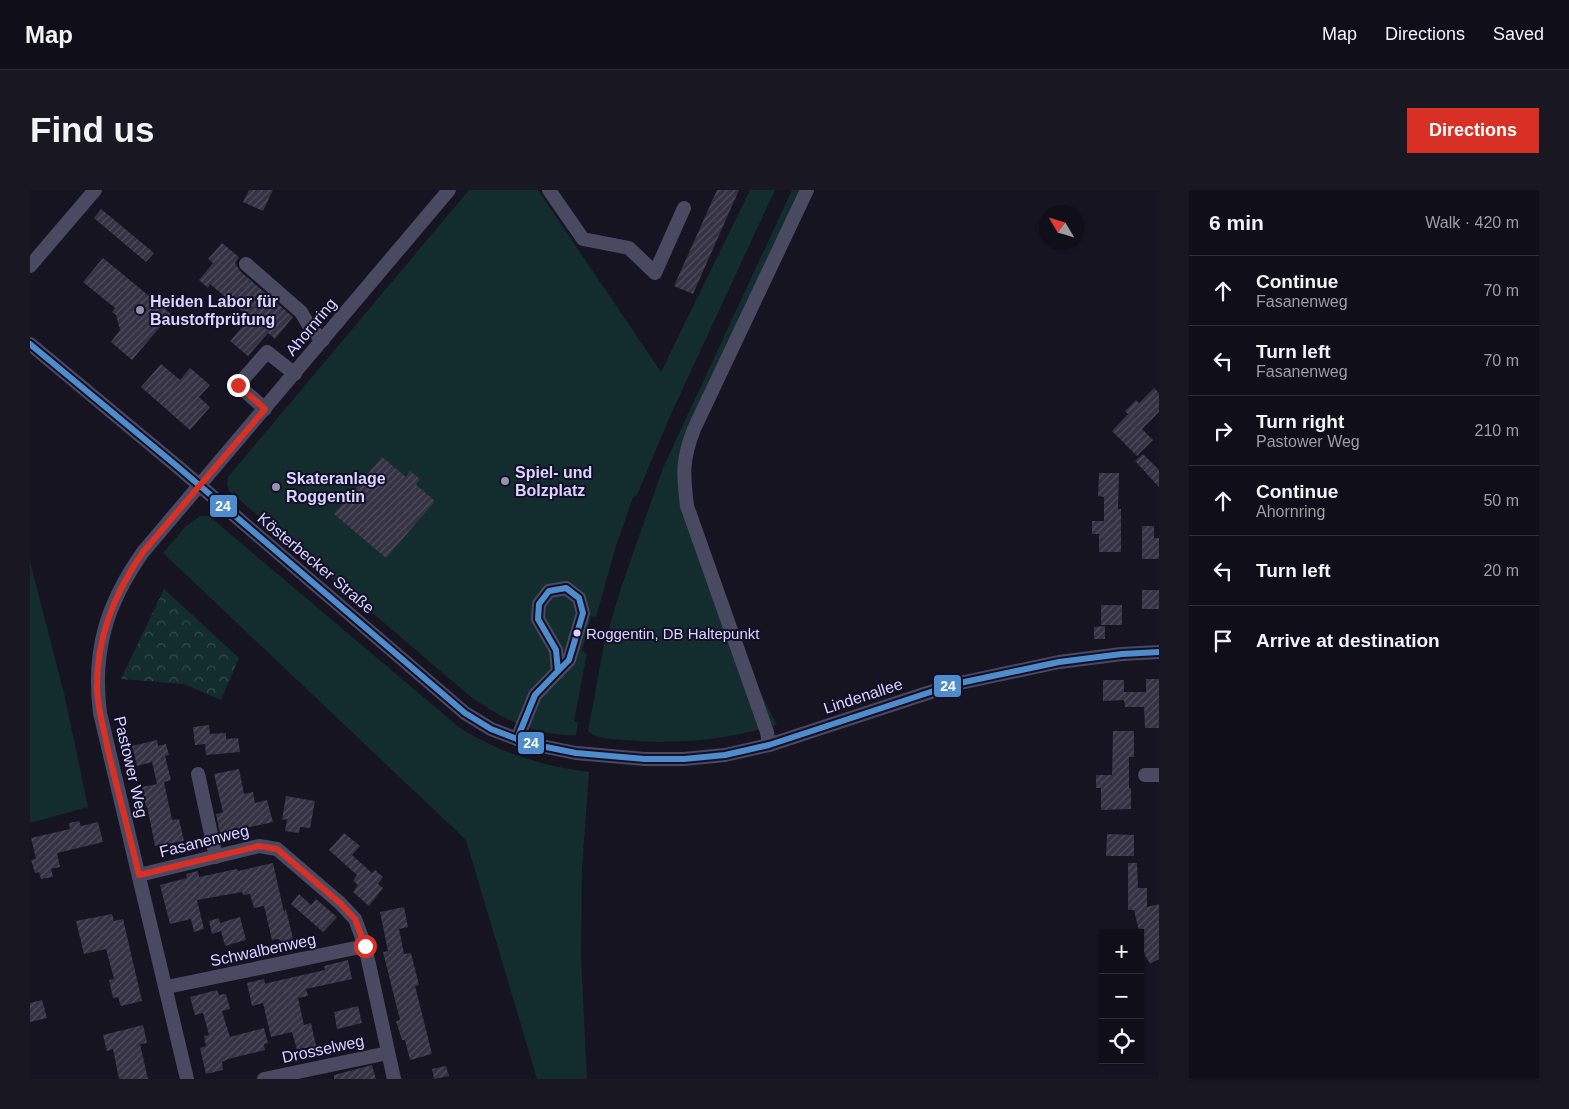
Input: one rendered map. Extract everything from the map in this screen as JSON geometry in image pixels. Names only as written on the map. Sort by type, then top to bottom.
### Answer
[{"type":"street","points":[[30,266],[95,190]]},
{"type":"street","name":"Ahornring","points":[[199,486],[450,190]]},
{"type":"street","points":[[549,190],[583,239],[629,248],[654,273],[684,208]]},
{"type":"street","points":[[769,746],[767,732],[687,506],[683,474],[686,451],[694,429],[807,190]]},
{"type":"street","points":[[246,264],[301,312],[311,329],[323,340]]},
{"type":"street","name":"Kösterbecker Straße","points":[[30,344],[76,373],[199,486],[465,713],[491,729],[517,739],[546,748],[576,753]]},
{"type":"street","points":[[265,409],[238,385],[267,352],[294,374]]},
{"type":"street","name":"Pastower Weg","points":[[187,1079],[167,987],[100,713],[97,688],[100,648],[106,622],[128,573],[143,552],[199,486]]},
{"type":"street","points":[[517,739],[534,695],[558,672],[569,660],[583,613],[579,598],[566,588],[550,591],[539,604],[538,619],[556,650],[558,672]]},
{"type":"street","name":"Lindenallee","points":[[576,753],[645,759],[684,759],[725,755],[769,746],[955,684],[1059,662],[1122,654],[1159,652]]},
{"type":"street","points":[[198,774],[216,857]]},
{"type":"street","points":[[1145,775],[1159,775]]},
{"type":"street","name":"Fasanenweg","points":[[139,875],[259,846],[277,849],[345,908],[355,919],[365,946],[394,1079]]},
{"type":"street","name":"Schwalbenweg","points":[[167,987],[365,946]]},
{"type":"street","name":"Drosselweg","points":[[264,1079],[388,1053]]},
{"type":"green space","points":[[469,190],[538,190],[661,372],[750,190],[775,190],[671,414],[637,495],[633,497],[616,546],[596,617],[591,616],[582,651],[587,653],[574,721],[578,722],[576,735],[547,733],[520,725],[471,697],[229,491],[227,484],[228,477]]},
{"type":"green space","points":[[792,190],[814,190],[700,431],[693,452],[690,470],[695,511],[758,688],[777,725],[720,738],[701,740],[663,742],[609,739],[596,736],[588,731],[604,645],[621,588],[663,468]]},
{"type":"green space","points":[[200,516],[209,516],[460,728],[490,745],[522,757],[555,766],[589,772],[582,869],[581,956],[587,1079],[537,1079],[466,840],[163,553],[185,527]]},
{"type":"green space","points":[[30,562],[64,693],[88,807],[30,823]]},
{"type":"green space","points":[[164,589],[239,658],[221,700],[184,684],[121,679]]},
{"type":"building","points":[[249,190],[273,190],[263,211],[243,202]]},
{"type":"building","points":[[717,190],[739,190],[693,294],[674,286]]},
{"type":"building","points":[[101,209],[154,253],[146,262],[94,218]]},
{"type":"building","points":[[222,243],[239,257],[235,263],[240,271],[293,317],[275,339],[268,333],[248,356],[230,341],[250,318],[210,284],[208,288],[199,280],[213,263],[208,259]]},
{"type":"building","name":"Heiden Labor für Baustoffprüfung","points":[[103,258],[171,314],[132,360],[111,342],[120,330],[116,315],[112,312],[115,308],[83,282]]},
{"type":"building","points":[[161,364],[180,380],[190,368],[210,385],[199,397],[210,407],[190,430],[141,387]]},
{"type":"building","points":[[1154,388],[1159,393],[1159,412],[1142,429],[1153,440],[1137,456],[1112,431],[1128,414],[1125,411],[1136,400],[1139,403]]},
{"type":"building","points":[[1143,454],[1159,470],[1159,487],[1135,461]]},
{"type":"building","points":[[382,457],[406,477],[410,471],[420,479],[416,485],[435,501],[386,558],[334,514]]},
{"type":"building","points":[[1099,473],[1119,473],[1118,509],[1121,509],[1121,552],[1099,552],[1099,534],[1092,534],[1092,521],[1104,521],[1104,497],[1098,496]]},
{"type":"building","points":[[1142,526],[1154,526],[1154,538],[1159,538],[1159,559],[1142,559]]},
{"type":"building","points":[[1142,590],[1159,590],[1159,609],[1142,609]]},
{"type":"building","points":[[1101,605],[1122,605],[1122,625],[1101,625]]},
{"type":"building","points":[[1105,626],[1105,639],[1094,639],[1094,627]]},
{"type":"building","points":[[1146,679],[1159,679],[1159,728],[1145,728],[1144,707],[1125,707],[1124,700],[1103,701],[1103,680],[1124,680],[1124,692],[1146,692]]},
{"type":"building","points":[[209,725],[210,734],[226,733],[226,739],[238,738],[240,752],[206,755],[205,744],[195,745],[193,727]]},
{"type":"building","points":[[1113,731],[1134,731],[1134,757],[1129,757],[1131,809],[1101,810],[1101,788],[1096,788],[1096,775],[1112,775]]},
{"type":"building","points":[[157,740],[158,746],[166,744],[169,755],[165,756],[171,780],[164,782],[172,820],[179,819],[184,841],[155,846],[142,787],[157,784],[152,762],[137,766],[132,746]]},
{"type":"building","points":[[239,769],[244,794],[253,792],[255,803],[267,800],[273,822],[220,834],[216,814],[223,812],[214,774]]},
{"type":"building","points":[[286,796],[315,801],[310,828],[300,827],[299,833],[285,831],[287,819],[282,820]]},
{"type":"building","points":[[79,821],[81,826],[98,822],[103,842],[57,853],[60,867],[51,869],[53,877],[41,879],[39,872],[35,873],[31,860],[36,859],[31,838],[70,829],[69,823]]},
{"type":"building","points":[[344,833],[360,846],[352,855],[372,873],[375,870],[383,877],[378,884],[383,888],[369,906],[353,892],[358,885],[353,881],[357,875],[329,850]]},
{"type":"building","points":[[1107,834],[1134,835],[1134,856],[1106,856]]},
{"type":"building","points":[[273,863],[284,912],[286,909],[294,943],[281,946],[279,939],[272,940],[264,906],[254,908],[250,894],[243,895],[242,892],[197,900],[204,929],[194,932],[191,919],[170,924],[160,885],[187,878],[186,874],[198,871],[199,877]]},
{"type":"building","points":[[1128,863],[1137,863],[1138,888],[1147,888],[1147,907],[1159,904],[1159,959],[1150,964],[1144,953],[1144,929],[1138,929],[1134,910],[1128,910]]},
{"type":"building","points":[[299,894],[311,905],[316,899],[337,917],[323,932],[291,904]]},
{"type":"building","points":[[404,907],[408,927],[399,929],[404,954],[411,953],[419,985],[415,986],[432,1054],[410,1060],[405,1040],[402,1040],[396,1021],[400,1020],[383,952],[388,951],[380,912]]},
{"type":"building","points":[[112,914],[114,921],[123,919],[142,1001],[121,1006],[118,997],[113,998],[109,980],[114,979],[106,949],[84,954],[76,921]]},
{"type":"building","points":[[240,917],[246,940],[225,946],[221,931],[212,934],[209,921],[219,918],[220,923]]},
{"type":"building","points":[[348,960],[352,979],[306,989],[308,996],[298,998],[304,1025],[311,1023],[316,1046],[297,1050],[292,1032],[271,1037],[263,1003],[252,1006],[247,983],[264,979],[265,984],[325,970],[324,966]]},
{"type":"building","points":[[217,990],[219,995],[226,994],[230,1009],[222,1011],[230,1037],[264,1028],[268,1043],[264,1044],[265,1050],[228,1059],[222,1062],[223,1070],[206,1074],[200,1048],[206,1046],[204,1036],[209,1035],[203,1013],[195,1015],[190,997]]},
{"type":"building","points":[[42,1000],[47,1018],[30,1022],[30,1003]]},
{"type":"building","points":[[358,1006],[362,1023],[337,1029],[334,1012]]},
{"type":"building","points":[[143,1025],[147,1043],[140,1044],[148,1079],[119,1079],[113,1049],[107,1051],[103,1035]]},
{"type":"building","points":[[372,1065],[376,1079],[334,1079],[334,1075]]},
{"type":"building","points":[[446,1066],[449,1076],[434,1079],[432,1069]]},
{"type":"transit line","name":"24","points":[[30,344],[178,467],[465,713],[491,729],[546,747],[576,753],[645,759],[684,759],[725,755],[769,745],[955,684],[1059,662],[1122,654],[1159,652]]},
{"type":"transit line","name":"24","points":[[566,588],[579,598],[583,613],[569,660],[558,671],[556,650],[538,619],[539,604],[549,591],[566,588]]},
{"type":"transit line","name":"24","points":[[517,739],[535,695],[558,671]]},
{"type":"place","name":"Heiden Labor für Baustoffprüfung","points":[[140,310]]},
{"type":"place","name":"Spiel- und Bolzplatz","points":[[505,481]]},
{"type":"place","name":"Skateranlage Roggentin","points":[[276,487]]},
{"type":"place","name":"Roggentin, DB Haltepunkt","points":[[577,633]]},
{"type":"route","points":[[238,385],[265,409],[143,552],[128,573],[106,622],[100,648],[97,688],[100,713],[139,875],[259,846],[277,849],[340,903],[355,919],[365,946]]}]
